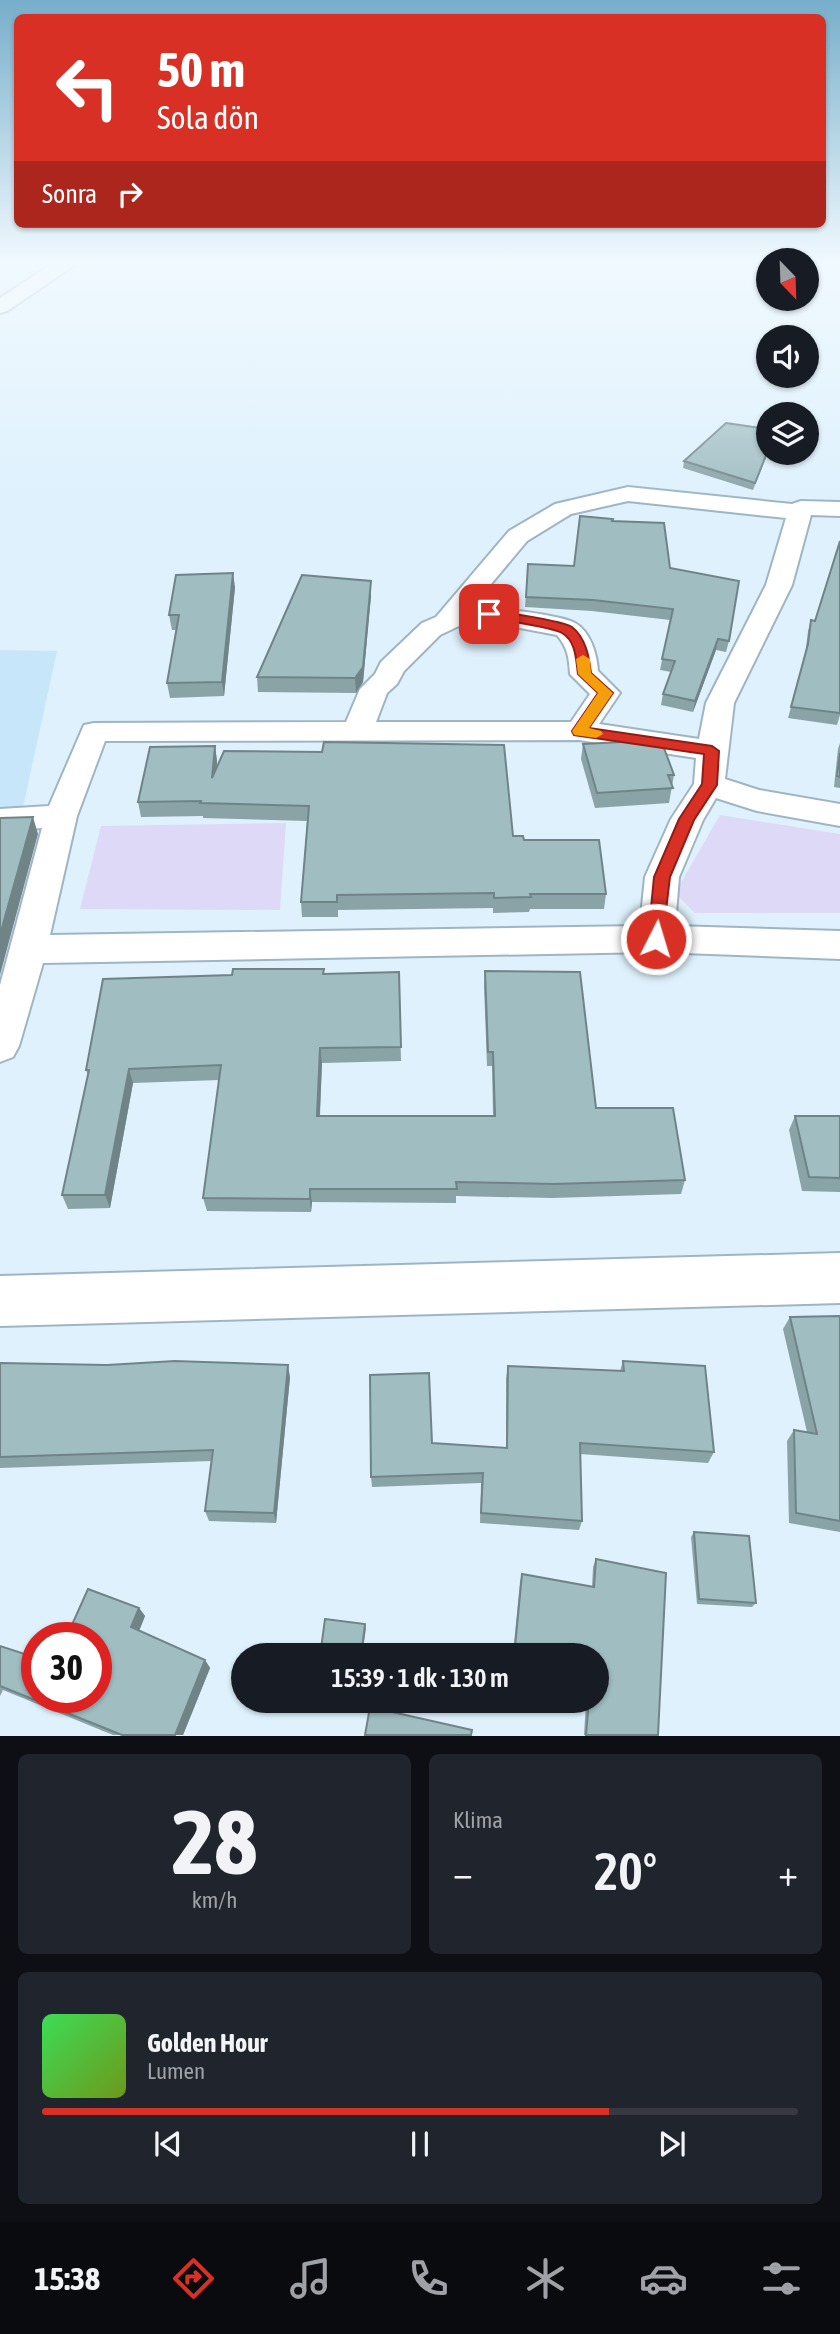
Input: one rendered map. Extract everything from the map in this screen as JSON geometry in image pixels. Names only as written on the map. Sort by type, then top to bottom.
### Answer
[{"type":"main road","points":[[0,1301],[840,1278]]},
{"type":"street","points":[[445,623],[517,536],[564,509],[628,494],[800,512]]},
{"type":"street","points":[[656,939],[662,877],[687,819],[709,785],[720,703],[779,585],[801,508],[840,509]]},
{"type":"street","points":[[357,732],[374,689],[431,629],[455,618],[489,614],[566,629],[577,642],[583,655],[584,674],[606,693],[579,731]]},
{"type":"street","points":[[0,1046],[29,949],[61,816],[94,732],[579,731],[712,751]]},
{"type":"street","points":[[709,785],[757,800],[840,815]]},
{"type":"street","points":[[0,820],[61,816]]},
{"type":"street","points":[[29,949],[196,950],[437,941],[656,939],[840,945]]},
{"type":"shaded area","points":[[0,650],[57,651],[20,821],[0,822]]},
{"type":"shaded area","points":[[720,815],[840,834],[840,913],[695,913],[675,893]]},
{"type":"shaded area","points":[[286,823],[280,910],[80,909],[101,826]]},
{"type":"building","points":[[726,423],[756,427],[756,465],[762,465],[755,483],[684,461]]},
{"type":"building","points":[[580,516],[613,519],[612,521],[664,523],[670,568],[739,581],[729,641],[718,639],[695,701],[663,694],[675,661],[662,659],[673,609],[593,600],[526,597],[528,564],[574,566]]},
{"type":"building","points":[[840,541],[840,713],[791,707],[808,644],[811,620],[815,621]]},
{"type":"building","points":[[233,573],[222,682],[167,683],[179,615],[169,615],[176,575]]},
{"type":"building","points":[[302,575],[371,581],[363,667],[355,678],[257,677]]},
{"type":"building","points":[[661,740],[674,775],[668,775],[673,788],[597,793],[583,744]]},
{"type":"building","points":[[324,742],[504,745],[513,836],[523,836],[524,840],[599,840],[606,894],[530,894],[531,897],[494,898],[494,893],[337,895],[337,902],[301,902],[309,806],[200,803],[201,801],[138,802],[150,747],[215,746],[212,778],[224,751],[322,752]]},
{"type":"building","points":[[840,753],[840,777],[837,776]]},
{"type":"building","points":[[33,817],[0,935],[0,818]]},
{"type":"building","points":[[233,969],[324,969],[323,974],[399,972],[401,1047],[320,1048],[317,1116],[495,1116],[493,1052],[488,1052],[485,971],[580,972],[596,1108],[673,1108],[685,1180],[554,1184],[456,1182],[457,1189],[310,1189],[310,1199],[203,1198],[221,1065],[129,1069],[105,1195],[62,1195],[89,1070],[86,1070],[103,979],[232,975]]},
{"type":"building","points":[[795,1116],[840,1116],[840,1178],[809,1177]]},
{"type":"building","points":[[840,1316],[840,1521],[796,1513],[794,1430],[817,1434],[790,1317]]},
{"type":"building","points":[[175,1361],[288,1365],[274,1513],[205,1511],[213,1450],[0,1457],[0,1363],[107,1365]]},
{"type":"building","points":[[623,1361],[705,1366],[714,1452],[580,1443],[582,1521],[481,1513],[483,1473],[371,1477],[370,1375],[429,1373],[432,1443],[507,1448],[508,1366],[624,1371]]},
{"type":"building","points":[[694,1532],[749,1536],[756,1603],[699,1599]]},
{"type":"building","points":[[596,1559],[666,1573],[658,1735],[586,1735],[588,1713],[609,1713],[609,1643],[515,1643],[522,1574],[594,1587]]},
{"type":"building","points":[[88,1589],[139,1608],[131,1627],[205,1660],[175,1735],[122,1735],[67,1713],[112,1713],[112,1622],[73,1622]]},
{"type":"building","points":[[325,1619],[365,1624],[363,1643],[322,1643]]},
{"type":"building","points":[[0,1646],[21,1653],[21,1694],[0,1686]]},
{"type":"building","points":[[369,1713],[397,1713],[472,1730],[471,1735],[365,1735]]},
{"type":"slow traffic","points":[[583,659],[584,674],[606,693],[579,731],[596,734]]},
{"type":"route","points":[[489,614],[566,629],[577,642],[583,655],[584,674],[606,693],[579,731],[712,751],[709,785],[687,819],[662,877],[656,939]]}]
